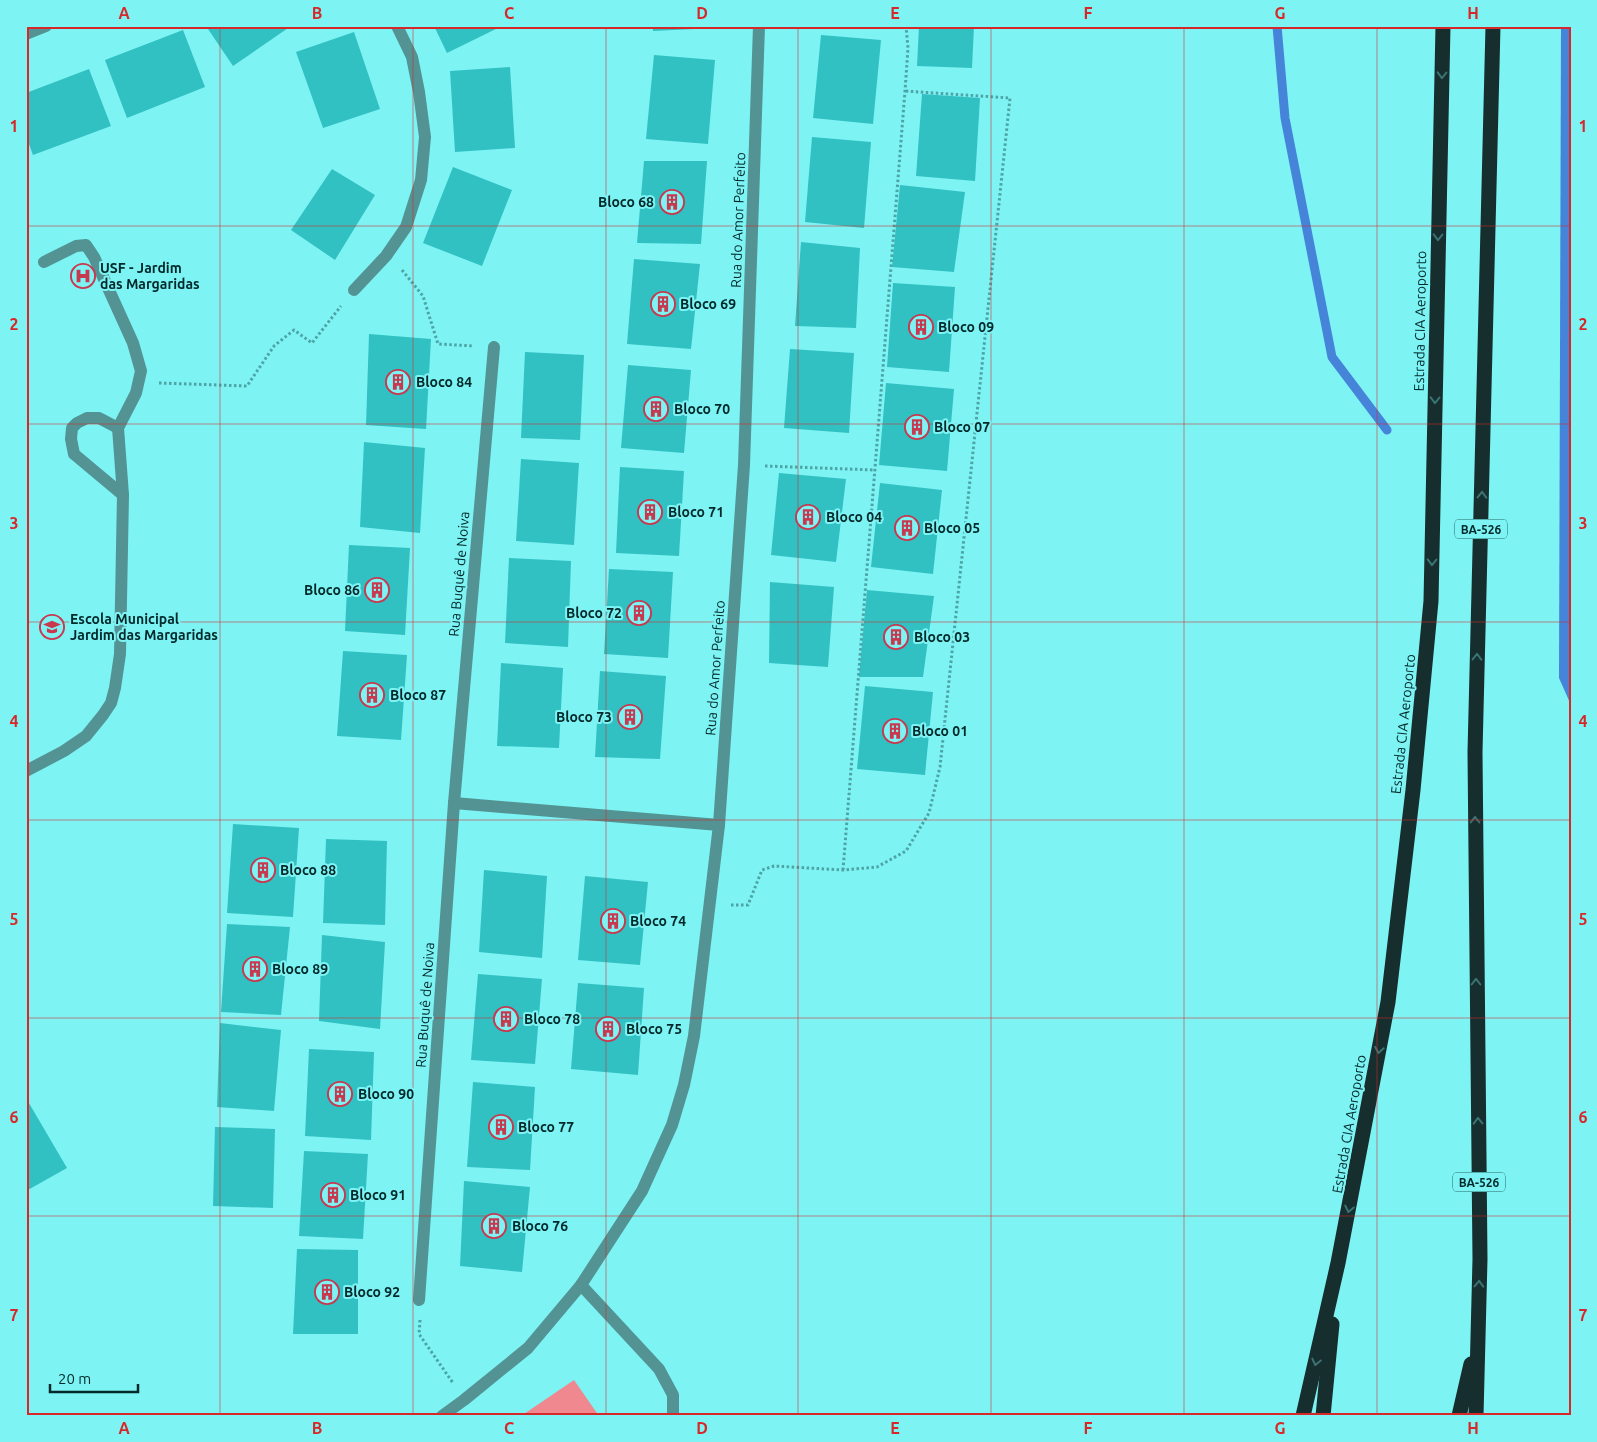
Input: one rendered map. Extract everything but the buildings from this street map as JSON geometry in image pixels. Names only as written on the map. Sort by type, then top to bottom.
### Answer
[{"type":"highway","name":"Estrada CIA Aeroporto","points":[[1303,1416],[1338,1263],[1388,1002],[1413,790],[1431,591],[1443,26]]},
{"type":"highway","name":"BA-526","points":[[1476,1416],[1480,1259],[1475,752],[1493,26]]},
{"type":"highway","points":[[1323,1416],[1338,1263]]},
{"type":"highway","points":[[1459,1416],[1478,1332]]},
{"type":"street","points":[[26,34],[46,26]]},
{"type":"street","points":[[354,290],[386,256],[406,227],[421,180],[425,137],[419,92],[412,57],[397,26]]},
{"type":"street","name":"Rua do Amor Perfeito","points":[[442,1416],[528,1348],[581,1285],[642,1192],[672,1126],[684,1084],[694,1036],[719,825],[744,466],[759,26]]},
{"type":"street","points":[[26,771],[64,751],[86,736],[103,715],[110,703],[115,688],[120,654],[122,495],[118,428],[136,393],[141,371],[133,343],[94,256],[86,245],[76,246],[44,262]]},
{"type":"street","name":"Rua Buquê de Noiva","points":[[419,1300],[454,803],[494,347]]},
{"type":"street","points":[[118,428],[98,418],[87,418],[72,428],[71,438],[74,454],[122,495]]},
{"type":"street","points":[[454,803],[719,825]]},
{"type":"street","points":[[581,1285],[659,1368],[673,1395],[673,1416]]},
{"type":"path","points":[[843,870],[905,91],[908,48],[906,26]]},
{"type":"path","points":[[710,905],[748,906],[762,870],[774,866],[843,870],[877,867],[906,851],[929,813],[940,767],[1010,98],[905,91]]},
{"type":"path","points":[[386,256],[406,273],[423,296],[438,344],[494,347]]},
{"type":"path","points":[[162,383],[246,386],[274,346],[294,330],[312,343],[354,290]]},
{"type":"path","points":[[744,466],[875,470]]},
{"type":"path","points":[[420,1315],[419,1334],[452,1381]]},
{"type":"shaded area","points":[[574,1380],[599,1416],[521,1416]]},
{"type":"water","points":[[1561,26],[1571,26],[1571,705],[1559,678]]},
{"type":"waterway","points":[[1277,26],[1285,118],[1332,357],[1387,430]]},
{"type":"place","name":"Bloco 68","points":[[672,202]]},
{"type":"place","name":"USF - Jardim das Margaridas","points":[[83,276]]},
{"type":"place","name":"Bloco 69","points":[[663,304]]},
{"type":"place","name":"Bloco 09","points":[[921,327]]},
{"type":"place","name":"Bloco 84","points":[[398,382]]},
{"type":"place","name":"Bloco 70","points":[[656,409]]},
{"type":"place","name":"Bloco 07","points":[[917,427]]},
{"type":"place","name":"Bloco 71","points":[[650,512]]},
{"type":"place","name":"Bloco 04","points":[[808,517]]},
{"type":"place","name":"Bloco 05","points":[[907,528]]},
{"type":"place","name":"Bloco 86","points":[[377,590]]},
{"type":"place","name":"Bloco 72","points":[[639,613]]},
{"type":"place","name":"Escola Municipal Jardim das Margaridas","points":[[52,627]]},
{"type":"place","name":"Bloco 03","points":[[896,637]]},
{"type":"place","name":"Bloco 87","points":[[372,695]]},
{"type":"place","name":"Bloco 73","points":[[630,717]]},
{"type":"place","name":"Bloco 01","points":[[895,731]]},
{"type":"place","name":"Bloco 88","points":[[263,870]]},
{"type":"place","name":"Bloco 74","points":[[613,921]]},
{"type":"place","name":"Bloco 89","points":[[255,969]]},
{"type":"place","name":"Bloco 78","points":[[506,1019]]},
{"type":"place","name":"Bloco 75","points":[[608,1029]]},
{"type":"place","name":"Bloco 90","points":[[340,1094]]},
{"type":"place","name":"Bloco 77","points":[[501,1127]]},
{"type":"place","name":"Bloco 91","points":[[333,1195]]},
{"type":"place","name":"Bloco 76","points":[[494,1226]]},
{"type":"place","name":"Bloco 92","points":[[327,1292]]}]
